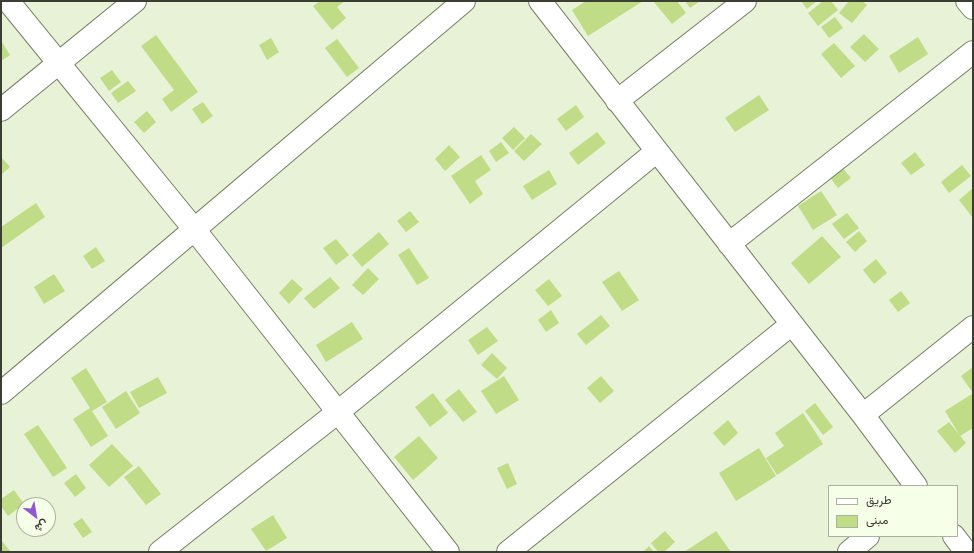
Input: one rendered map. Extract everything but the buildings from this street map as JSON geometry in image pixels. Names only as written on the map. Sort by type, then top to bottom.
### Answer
[{"type":"street","points":[[8,1],[194,230],[448,552]]},
{"type":"street","points":[[1,110],[135,1]]},
{"type":"street","points":[[1,393],[464,1]]},
{"type":"street","points":[[540,1],[863,415],[915,485]]},
{"type":"street","points":[[617,101],[745,1]]},
{"type":"street","points":[[967,1],[973,8]]},
{"type":"street","points":[[729,244],[973,52]]},
{"type":"street","points":[[160,552],[338,412],[657,151]]},
{"type":"street","points":[[508,552],[792,324]]},
{"type":"street","points":[[863,415],[973,327]]},
{"type":"street","points":[[849,552],[867,537]]},
{"type":"street","points":[[955,537],[966,552]]}]
